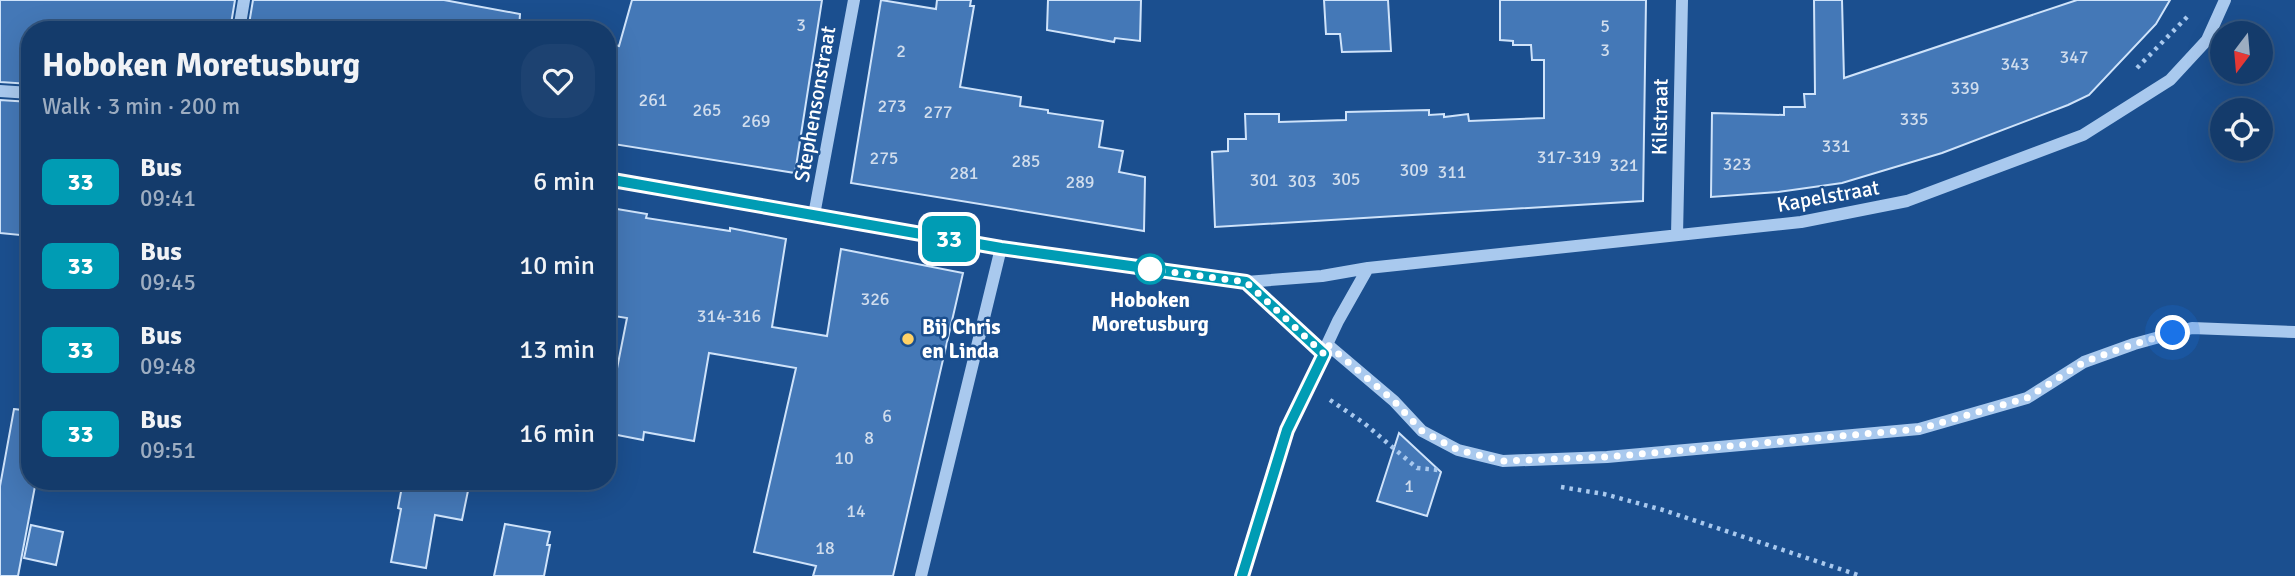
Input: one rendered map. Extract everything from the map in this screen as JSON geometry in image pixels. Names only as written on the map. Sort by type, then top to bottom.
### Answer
[{"type":"street","points":[[240,21],[244,0]]},
{"type":"street","name":"Stephensonstraat","points":[[814,215],[854,0]]},
{"type":"street","name":"Kilstraat","points":[[1677,235],[1682,0]]},
{"type":"street","name":"Kapelstraat","points":[[616,181],[1001,248],[1246,282],[1801,222],[1907,201],[2083,135],[2171,80],[2207,40],[2225,0]]},
{"type":"street","points":[[0,91],[21,92]]},
{"type":"street","points":[[921,576],[1001,248]]},
{"type":"street","points":[[1242,576],[1287,430],[1338,321],[1368,268]]},
{"type":"street","points":[[1246,282],[1394,401],[1422,431],[1458,450],[1503,461],[1607,457],[1919,429],[2027,398],[2084,362],[2134,344],[2192,328],[2295,332]]},
{"type":"path","points":[[1604,494],[1663,510],[1861,576]]},
{"type":"building","points":[[0,0],[235,0],[232,21],[21,21],[21,83],[0,82]]},
{"type":"building","points":[[253,0],[444,0],[520,14],[520,21],[250,21]]},
{"type":"building","points":[[632,0],[822,0],[795,173],[616,144],[616,46],[619,46]]},
{"type":"building","points":[[881,0],[936,9],[937,0],[971,0],[970,6],[974,6],[960,87],[1021,97],[1020,106],[1048,110],[1048,113],[1103,121],[1099,147],[1123,151],[1119,172],[1145,177],[1144,231],[851,183]]},
{"type":"building","points":[[1048,0],[1141,0],[1140,41],[1115,38],[1114,42],[1047,30]]},
{"type":"building","points":[[1324,0],[1388,0],[1391,51],[1342,52],[1340,34],[1326,34]]},
{"type":"building","points":[[1500,0],[1646,0],[1643,201],[1215,227],[1212,152],[1228,151],[1228,139],[1246,139],[1245,114],[1279,114],[1279,122],[1346,120],[1346,112],[1429,110],[1429,115],[1444,114],[1444,117],[1468,114],[1469,121],[1544,118],[1544,60],[1532,60],[1531,45],[1513,45],[1513,41],[1500,40]]},
{"type":"building","points":[[1814,0],[1842,0],[1844,78],[2077,0],[2170,0],[2156,24],[2089,95],[2068,105],[1942,153],[1842,183],[1778,192],[1711,197],[1712,113],[1784,115],[1784,107],[1805,107],[1804,94],[1815,94]]},
{"type":"building","points":[[0,100],[21,101],[21,235],[0,233]]},
{"type":"building","points":[[617,209],[647,214],[646,218],[730,231],[730,228],[786,239],[772,327],[827,336],[841,249],[963,273],[893,576],[813,576],[816,566],[754,552],[796,368],[709,353],[694,441],[644,432],[643,440],[616,435],[616,374],[627,318],[616,316]]},
{"type":"building","points":[[14,409],[21,410],[21,490],[34,490],[18,576],[0,576],[0,486]]},
{"type":"building","points":[[1399,433],[1441,472],[1427,516],[1377,501]]},
{"type":"building","points":[[401,490],[468,490],[462,520],[435,515],[426,568],[391,562],[401,509],[398,508]]},
{"type":"building","points":[[505,524],[550,532],[544,576],[494,576]]},
{"type":"building","points":[[31,525],[63,532],[56,565],[24,558]]},
{"type":"bus line","name":"33","points":[[616,181],[1001,248],[1246,282],[1324,354],[1287,430],[1242,576]]},
{"type":"place","name":"Hoboken Moretusburg","points":[[1150,269]]},
{"type":"place","name":"Bij Chris en Linda","points":[[908,339]]},
{"type":"route","points":[[1150,269],[1246,282],[1324,354],[1328,345],[1394,401],[1422,431],[1458,450],[1503,461],[1607,457],[1919,429],[2027,398],[2084,362],[2173,333]]}]
